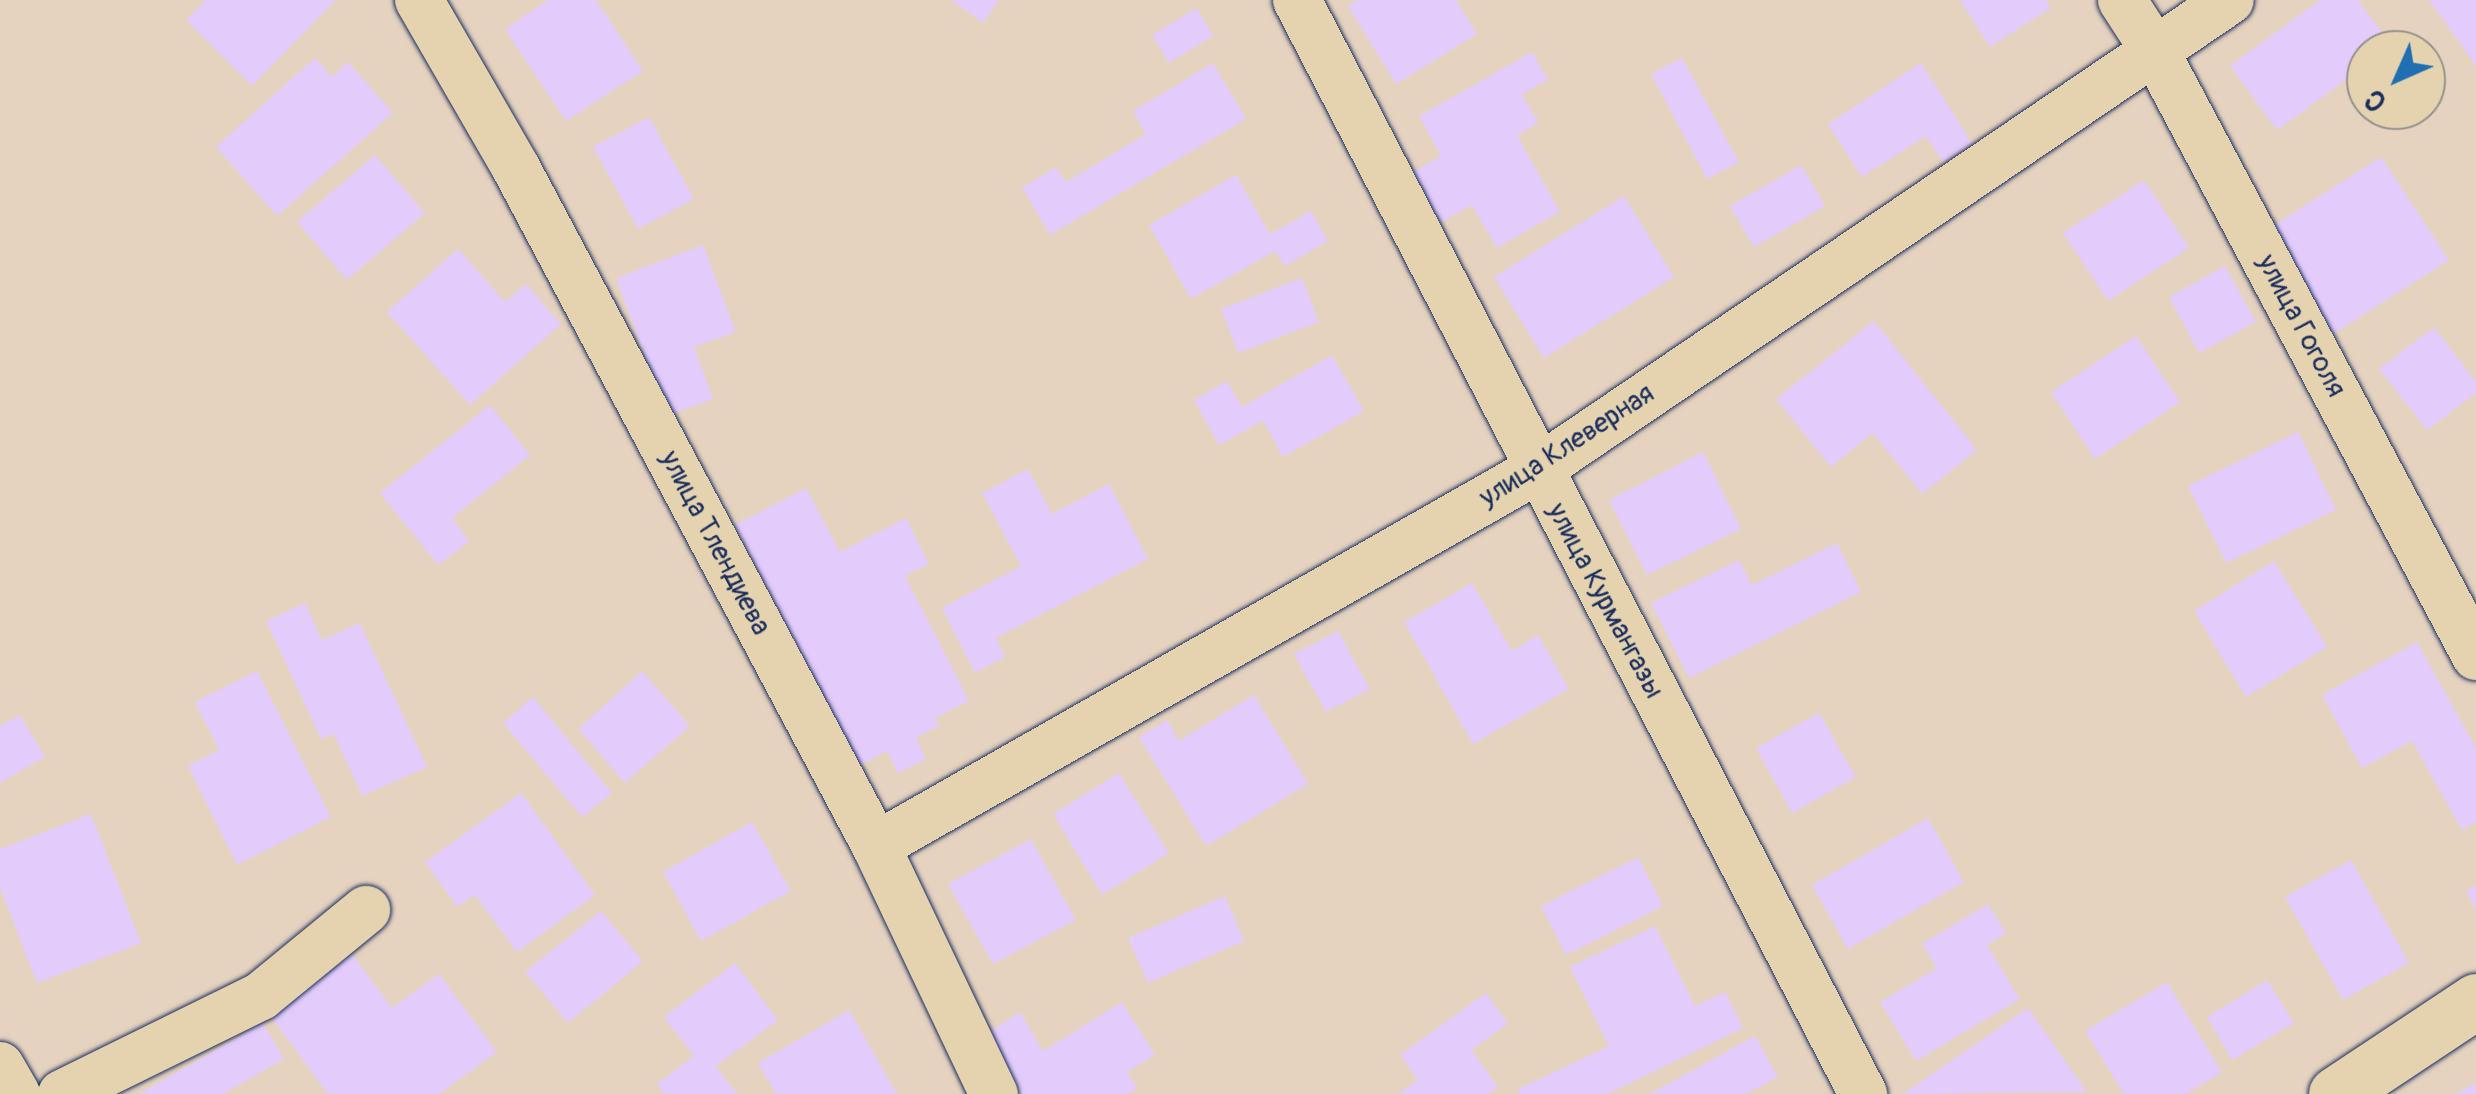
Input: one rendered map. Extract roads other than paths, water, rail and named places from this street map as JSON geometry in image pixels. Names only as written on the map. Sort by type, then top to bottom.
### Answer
[{"type":"street","name":"улица Тлендиева","points":[[419,0],[516,168],[876,846],[994,1094]]},
{"type":"street","name":"улица Курмангазы","points":[[1297,0],[1863,1094]]},
{"type":"street","name":"улица Гоголя","points":[[2122,0],[2155,51],[2476,656]]},
{"type":"street","name":"улица Клеверная","points":[[876,846],[1537,470],[2230,0]]},
{"type":"street","points":[[62,1094],[261,996],[366,910]]},
{"type":"street","points":[[2336,1094],[2476,1001]]},
{"type":"street","points":[[0,1066],[16,1094]]}]
